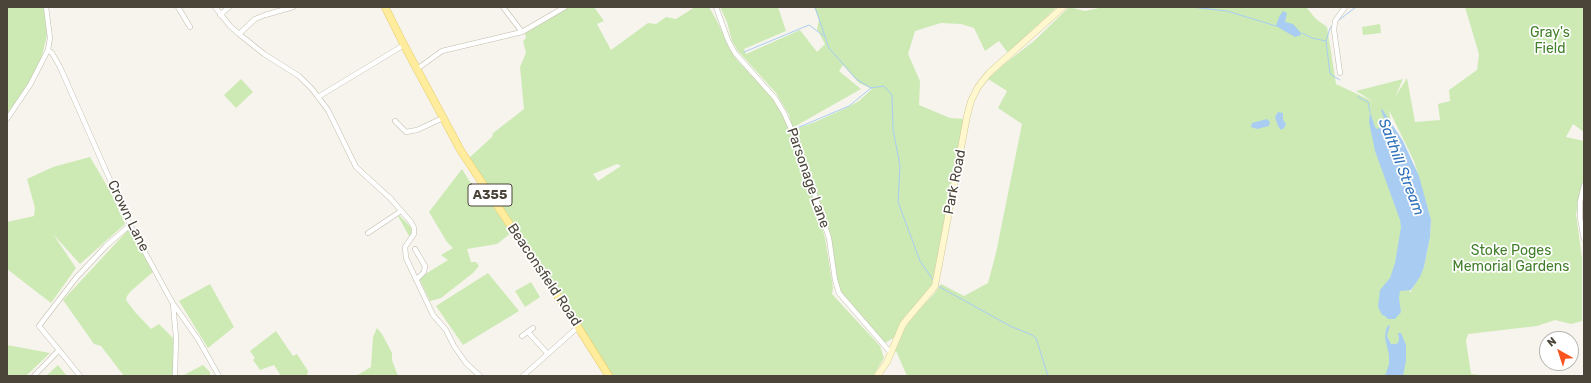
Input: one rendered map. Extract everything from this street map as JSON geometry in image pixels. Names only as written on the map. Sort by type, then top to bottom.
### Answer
[{"type":"main road","name":"Beaconsfield Road","points":[[386,7],[404,45],[461,151],[609,376]]},
{"type":"main road","name":"Park Road","points":[[877,376],[887,362],[903,324],[935,286],[971,101],[978,87],[989,73],[1063,7]]},
{"type":"street","points":[[7,119],[30,85],[48,50],[50,38],[46,7]]},
{"type":"street","points":[[178,7],[190,27]]},
{"type":"street","points":[[215,7],[220,15],[239,34],[264,54],[299,76],[318,97],[328,110],[356,167],[391,199],[414,228],[414,234],[404,250],[406,258],[433,315],[446,330],[454,346],[466,363],[480,376]]},
{"type":"street","points":[[220,15],[229,7]]},
{"type":"street","points":[[239,34],[255,20],[265,14],[293,7]]},
{"type":"street","points":[[503,7],[522,32]]},
{"type":"street","points":[[417,69],[442,51],[522,32],[565,7]]},
{"type":"street","name":"Parsonage Lane","points":[[716,7],[728,40],[735,54],[775,98],[784,113],[798,144],[829,238],[835,280],[839,293],[890,352]]},
{"type":"street","points":[[1340,73],[1334,30],[1335,21],[1345,7]]},
{"type":"street","points":[[318,97],[404,45]]},
{"type":"street","name":"Crown Lane","points":[[48,50],[52,53],[60,67],[130,225],[172,302],[198,339],[219,376]]},
{"type":"street","points":[[395,121],[406,132],[417,130],[443,118]]},
{"type":"street","points":[[1584,186],[1580,202],[1580,218],[1584,239]]},
{"type":"street","points":[[368,233],[401,211]]},
{"type":"street","points":[[80,376],[39,326],[76,278],[106,246],[130,225]]},
{"type":"street","points":[[415,249],[424,266],[424,272],[416,280]]},
{"type":"street","points":[[172,302],[176,337],[174,376]]},
{"type":"street","points":[[523,376],[578,327]]},
{"type":"street","points":[[522,336],[532,328]]},
{"type":"street","points":[[528,332],[548,353]]},
{"type":"street","points":[[34,376],[59,350]]},
{"type":"green space","points":[[7,7],[45,7],[47,35],[42,56],[29,85],[7,117]]},
{"type":"green space","points":[[569,7],[594,7],[604,21],[597,24],[611,50],[648,23],[656,24],[666,17],[676,19],[695,7],[709,7],[729,48],[737,60],[772,97],[782,113],[797,145],[813,193],[825,238],[833,288],[832,294],[880,346],[884,358],[873,376],[611,376],[468,159],[493,136],[492,134],[524,109],[520,67],[526,53],[523,41],[526,38],[525,33]],"holes":[[[617,164],[621,166],[598,181],[593,174]]]},
{"type":"green space","points":[[720,7],[778,7],[786,31],[744,49],[746,54],[800,30],[817,52],[825,44],[817,29],[819,20],[814,7],[1057,7],[1008,53],[999,41],[985,51],[974,28],[961,24],[941,23],[915,31],[908,54],[920,81],[919,105],[950,118],[964,119],[932,285],[926,295],[905,316],[895,337],[885,343],[839,290],[821,211],[809,168],[795,129],[844,109],[859,101],[872,89],[859,83],[843,65],[839,71],[861,89],[792,128],[789,115],[776,93],[738,51],[732,41],[727,22]]},
{"type":"green space","points":[[1069,7],[1085,11],[1104,7],[1306,7],[1316,19],[1327,27],[1336,84],[1374,102],[1356,91],[1403,79],[1395,97],[1407,78],[1415,122],[1440,120],[1438,104],[1450,101],[1449,90],[1477,70],[1479,54],[1465,7],[1584,7],[1584,132],[1573,124],[1566,137],[1584,141],[1584,180],[1576,214],[1582,258],[1582,321],[1571,324],[1555,320],[1537,326],[1468,334],[1466,341],[1471,374],[1490,376],[907,376],[896,351],[890,360],[897,341],[913,316],[934,294],[941,284],[964,296],[988,283],[996,253],[1022,124],[998,108],[1007,91],[988,79],[1003,65],[1034,41]],"holes":[[[1389,110],[1414,161],[1431,220],[1430,237],[1424,267],[1410,293],[1407,221]]]},
{"type":"green space","points":[[1380,24],[1381,33],[1363,35],[1362,27]]},
{"type":"green space","points":[[241,79],[253,92],[236,108],[224,95]]},
{"type":"green space","points":[[90,157],[110,191],[125,224],[80,264],[53,234],[76,268],[51,303],[7,269],[7,222],[34,216],[35,208],[27,179],[53,167]]},
{"type":"green space","points":[[462,169],[470,182],[488,199],[511,233],[497,244],[467,249],[471,262],[476,262],[479,266],[473,273],[441,298],[430,301],[419,278],[448,260],[441,255],[453,248],[447,242],[429,212]]},
{"type":"green space","points":[[399,215],[411,227],[412,233],[409,236],[398,216]]},
{"type":"green space","points":[[129,229],[153,272],[131,291],[126,300],[151,329],[159,324],[173,338],[173,376],[124,376],[101,346],[94,344],[63,300]]},
{"type":"green space","points":[[488,273],[519,311],[463,345],[436,306]]},
{"type":"green space","points":[[531,282],[540,297],[525,307],[515,291]]},
{"type":"green space","points":[[210,284],[234,327],[208,348],[179,301]]},
{"type":"green space","points":[[377,328],[382,334],[392,353],[392,360],[398,376],[356,376],[371,367],[373,337]]},
{"type":"green space","points":[[276,331],[293,356],[297,354],[308,371],[307,376],[281,376],[274,365],[260,370],[253,360],[255,358],[250,351]]},
{"type":"green space","points":[[7,345],[50,353],[26,376],[7,376]]},
{"type":"green space","points":[[58,365],[67,376],[46,376]]},
{"type":"green space","points":[[203,365],[210,372],[210,376],[182,376]]},
{"type":"water","points":[[1283,11],[1287,13],[1285,22],[1293,24],[1301,35],[1295,37],[1276,26]]},
{"type":"water","points":[[1382,109],[1403,141],[1419,176],[1431,220],[1430,237],[1424,267],[1420,277],[1411,290],[1400,291],[1399,298],[1401,312],[1395,319],[1388,319],[1382,315],[1378,307],[1380,290],[1390,278],[1395,263],[1401,227],[1400,220],[1375,151],[1369,122],[1370,112],[1375,127],[1377,129],[1383,127],[1385,121],[1381,110]]},
{"type":"water","points":[[1278,112],[1283,113],[1283,120],[1286,124],[1281,130],[1275,117]]},
{"type":"water","points":[[1267,119],[1270,122],[1269,126],[1257,129],[1251,127],[1252,123]]},
{"type":"water","points":[[1390,325],[1387,336],[1391,344],[1398,343],[1398,333],[1401,333],[1406,345],[1406,361],[1403,376],[1385,376],[1389,364],[1389,355],[1385,338],[1386,329]]},
{"type":"waterway","points":[[815,7],[829,48],[856,79],[871,88],[884,86],[892,95],[893,129],[900,166],[898,202],[920,261],[933,280]]},
{"type":"waterway","points":[[1191,7],[1227,11],[1276,26]]},
{"type":"waterway","name":"Salthill Stream","points":[[1339,20],[1356,7]]},
{"type":"waterway","points":[[744,52],[809,25],[824,36]]},
{"type":"waterway","name":"Salthill Stream","points":[[1332,26],[1326,41],[1330,74],[1340,80]]},
{"type":"waterway","points":[[1302,33],[1312,38],[1326,41]]},
{"type":"waterway","points":[[797,128],[849,106],[871,88]]},
{"type":"waterway","name":"Salthill Stream","points":[[1358,97],[1368,102],[1370,112]]},
{"type":"waterway","points":[[938,286],[1010,326],[1036,338],[1048,376]]},
{"type":"park label","name":"Gray's Field","points":[[1550,42]]},
{"type":"park label","name":"Stoke Poges Memorial Gardens","points":[[1511,260]]}]
